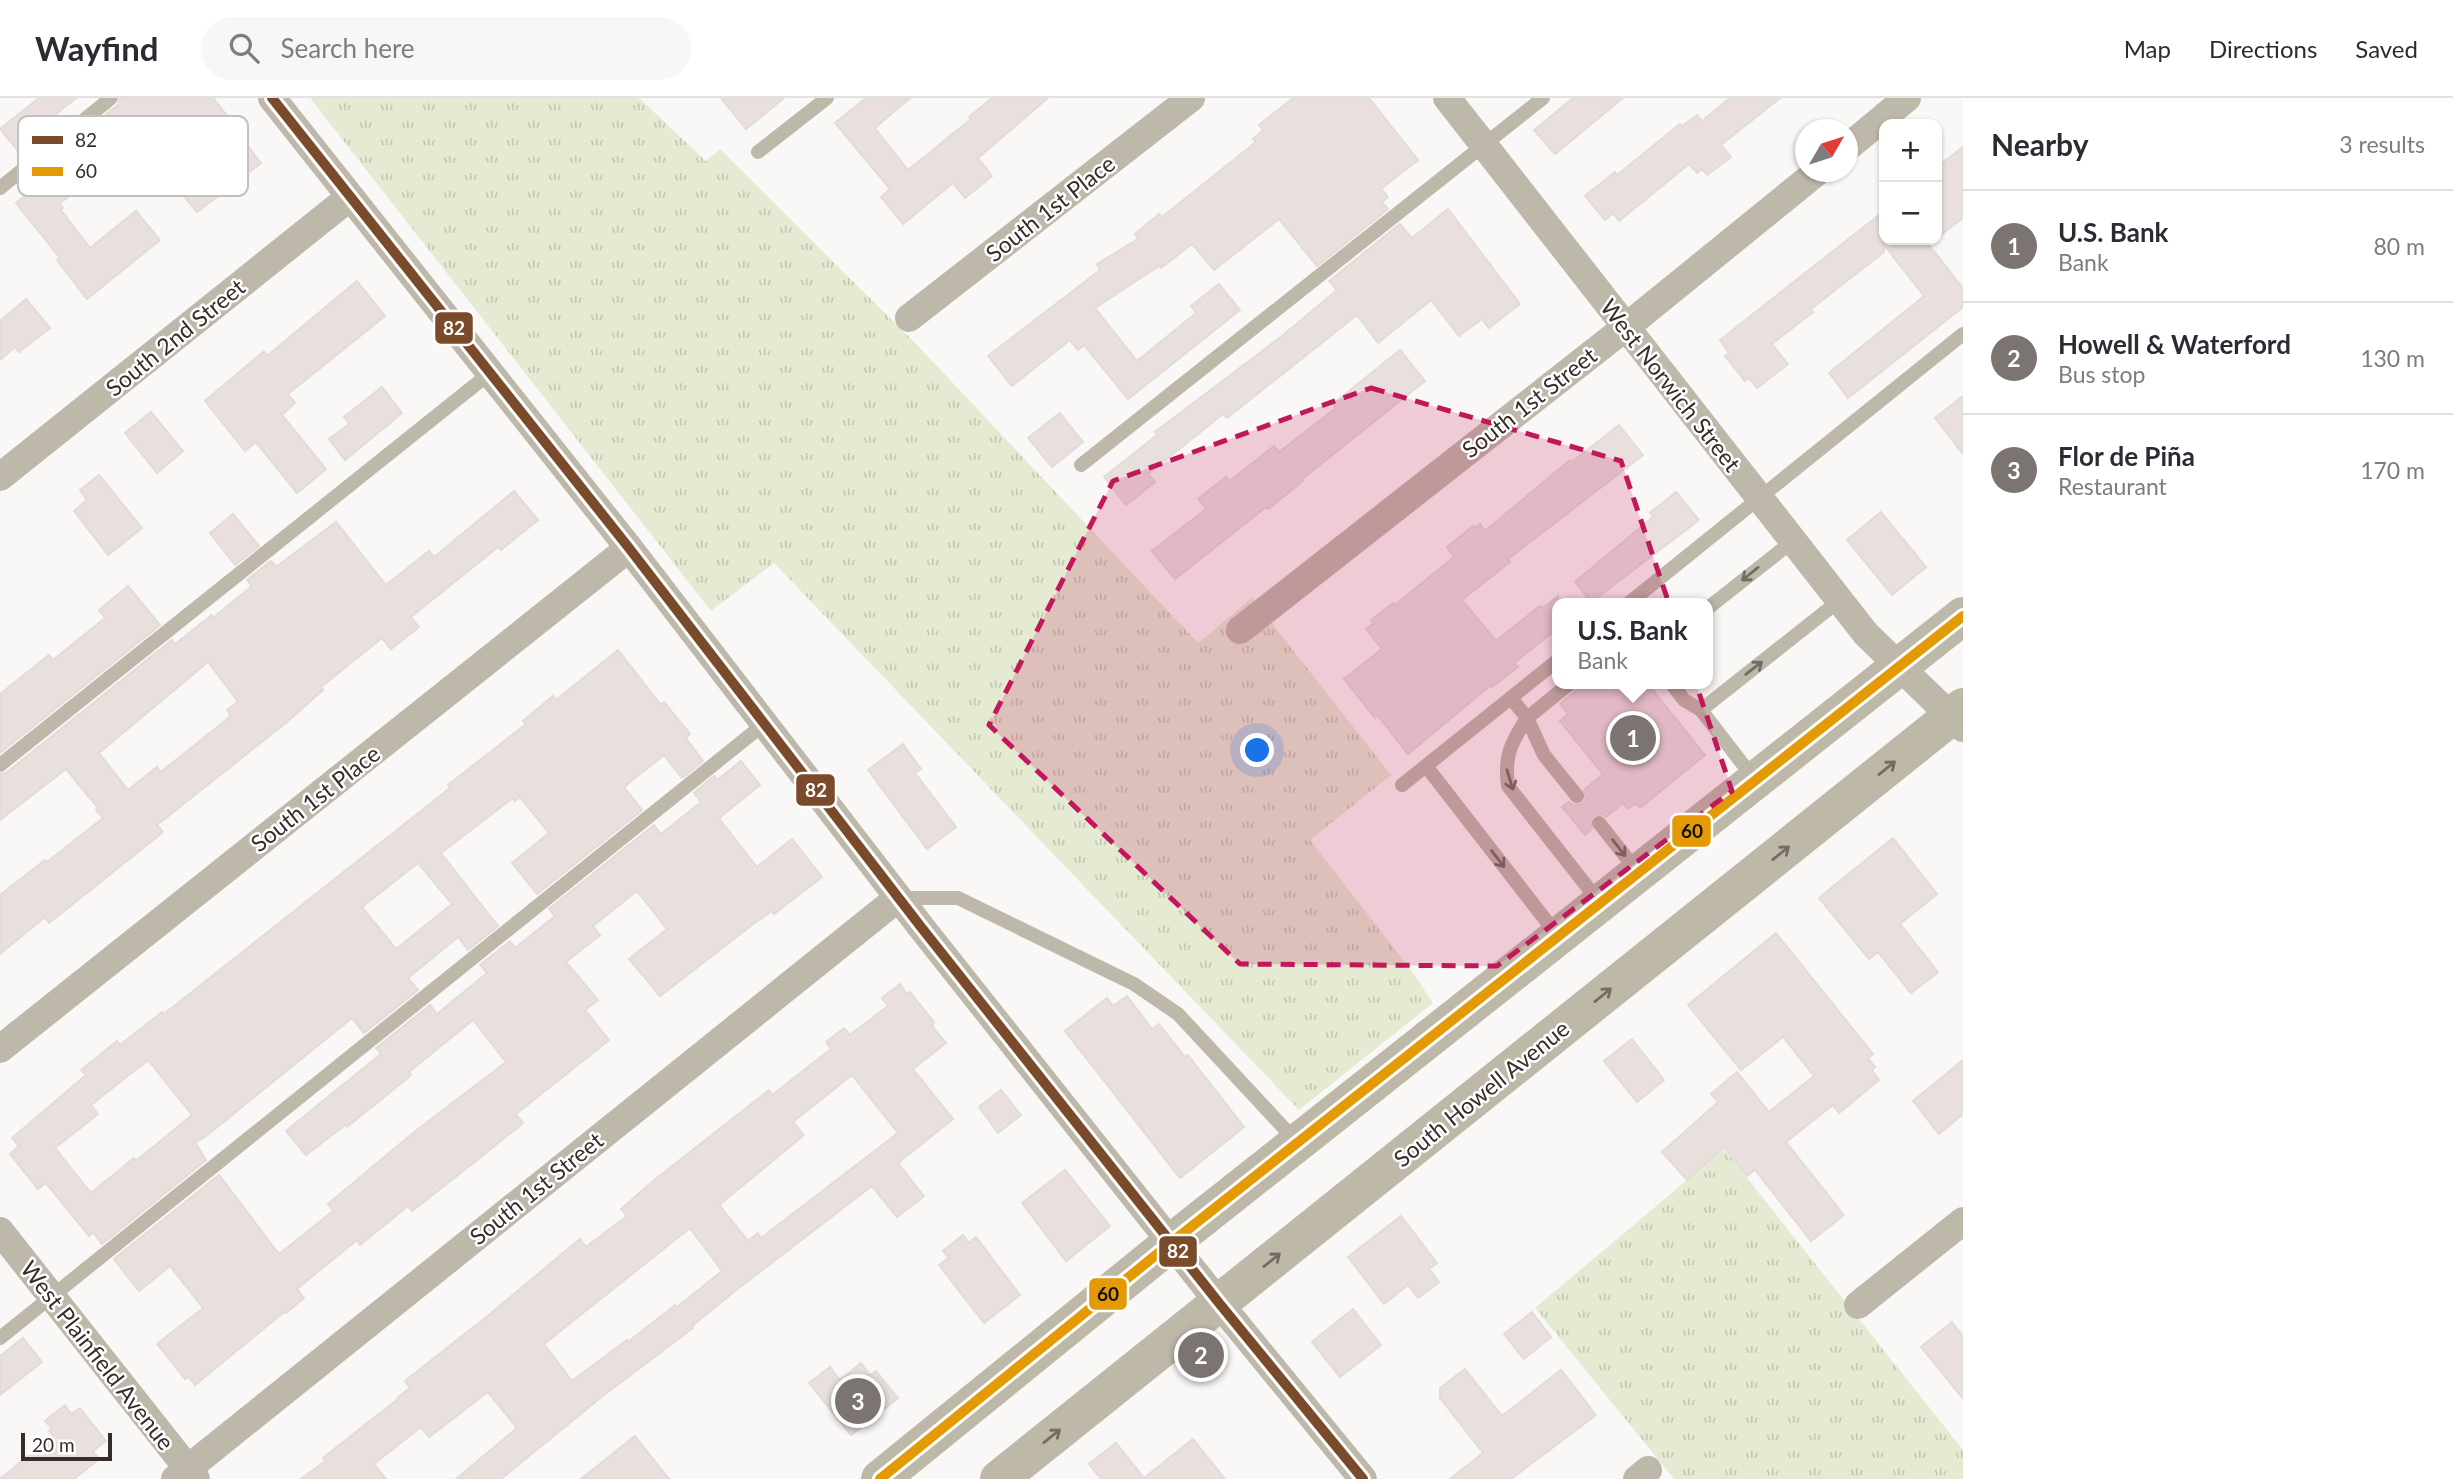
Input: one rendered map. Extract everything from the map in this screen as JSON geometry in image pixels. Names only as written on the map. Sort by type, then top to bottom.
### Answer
[{"type":"main road","points":[[880,1479],[1172,1242],[1963,617]]},
{"type":"main road","name":"South Howell Avenue","points":[[999,1479],[1959,717]]},
{"type":"street","points":[[272,98],[629,548],[898,898],[1219,1303],[1363,1479]]},
{"type":"street","name":"South 1st Place","points":[[909,318],[1191,98]]},
{"type":"street","name":"West Norwich Street","points":[[1447,98],[1866,634],[1959,717]]},
{"type":"street","points":[[1858,137],[1907,98]]},
{"type":"street","name":"South 1st Street","points":[[1240,630],[1626,327],[1805,182]]},
{"type":"street","name":"South 2nd Street","points":[[0,477],[350,197]]},
{"type":"street","name":"South 1st Place","points":[[0,1049],[629,548]]},
{"type":"street","name":"South 1st Street","points":[[186,1475],[898,898]]},
{"type":"street","points":[[1858,1305],[1963,1221]]},
{"type":"street","name":"West Plainfield Avenue","points":[[0,1231],[186,1475]]},
{"type":"lane","points":[[89,116],[111,98]]},
{"type":"lane","points":[[758,152],[827,98]]},
{"type":"lane","points":[[1081,466],[1543,98]]},
{"type":"lane","points":[[0,188],[18,173]]},
{"type":"lane","points":[[1635,598],[1963,334]]},
{"type":"lane","points":[[0,765],[490,373]]},
{"type":"lane","points":[[1713,604],[1793,541]]},
{"type":"lane","points":[[1701,710],[1840,600]]},
{"type":"lane","points":[[1402,785],[1552,665]]},
{"type":"lane","points":[[1563,689],[1527,718],[1513,739],[1505,764],[1508,786],[1601,903]]},
{"type":"lane","points":[[1676,689],[1684,700],[1701,710],[1756,781]]},
{"type":"lane","points":[[1511,698],[1527,718],[1544,755],[1577,796]]},
{"type":"lane","points":[[0,1338],[764,724]]},
{"type":"lane","points":[[1426,766],[1558,937]]},
{"type":"lane","points":[[1599,823],[1639,873]]},
{"type":"lane","points":[[898,898],[958,898],[1134,984],[1178,1014],[1297,1143]]},
{"type":"highlighted area","points":[[1371,388],[1621,461],[1732,791],[1497,966],[1240,964],[989,725],[1113,481]]},
{"type":"green space","points":[[310,98],[639,98],[706,161],[720,149],[918,346],[1198,643],[1252,598],[1391,775],[1310,840],[1414,974],[1433,1003],[1299,1110],[774,563],[711,611]]},
{"type":"green space","points":[[1724,1149],[1963,1450],[1963,1479],[1674,1479],[1535,1308]]},
{"type":"building","points":[[39,98],[76,98],[54,116],[18,116],[18,151],[0,129]]},
{"type":"building","points":[[120,98],[213,98],[227,116],[108,116],[106,114],[118,105]]},
{"type":"building","points":[[721,98],[784,98],[746,129]]},
{"type":"building","points":[[866,98],[910,98],[875,128],[908,170],[971,119],[969,117],[992,98],[1048,98],[978,158],[992,176],[965,198],[953,183],[903,224],[881,197],[890,189],[835,123]]},
{"type":"building","points":[[1293,98],[1369,98],[1418,160],[1381,189],[1388,197],[1382,202],[1388,209],[1317,266],[1279,219],[1214,270],[1192,244],[1161,268],[1159,266],[1095,308],[1137,361],[1196,313],[1191,306],[1219,284],[1240,310],[1128,399],[1084,345],[1078,350],[1070,340],[1012,386],[988,356],[1100,270],[1097,264],[1138,239],[1135,234],[1159,214],[1162,217],[1256,142],[1253,139],[1263,130],[1259,125]]},
{"type":"building","points":[[1573,98],[1623,98],[1555,154],[1534,130]]},
{"type":"building","points":[[1730,98],[1780,98],[1721,145],[1731,157],[1707,175],[1702,169],[1697,173],[1689,164],[1619,221],[1613,213],[1605,220],[1585,196],[1615,172],[1617,175],[1680,124],[1682,126],[1697,115],[1702,121]]},
{"type":"building","points":[[248,146],[261,163],[248,173]]},
{"type":"building","points":[[1963,147],[1963,218],[1942,234],[1942,182],[1942,163]]},
{"type":"building","points":[[25,196],[69,196],[59,204],[63,208],[61,210],[90,248],[136,211],[160,240],[87,299],[57,260],[60,258],[16,203]]},
{"type":"building","points":[[184,196],[218,196],[197,212]]},
{"type":"building","points":[[1448,209],[1520,304],[1489,328],[1482,319],[1459,336],[1431,300],[1378,343],[1357,315],[1227,418],[1223,414],[1148,474],[1155,482],[1126,505],[1104,477],[1157,435],[1155,432],[1282,336],[1337,290],[1329,281],[1400,224],[1412,238]]},
{"type":"building","points":[[1879,215],[1879,245],[1884,245],[1884,252],[1811,309],[1813,312],[1772,344],[1788,364],[1757,388],[1749,378],[1745,381],[1725,356],[1729,353],[1720,340]]},
{"type":"building","points":[[1884,245],[1929,245],[1963,288],[1963,307],[1848,398],[1829,373],[1924,296]]},
{"type":"building","points":[[357,281],[385,316],[288,394],[295,403],[282,415],[326,469],[297,493],[256,442],[245,451],[205,401],[264,351],[267,356]]},
{"type":"building","points":[[26,299],[50,328],[19,352],[15,347],[0,360],[0,321]]},
{"type":"building","points":[[1400,350],[1425,381],[1268,509],[1266,507],[1175,579],[1152,551],[1206,509],[1198,499],[1226,477],[1230,481],[1274,446],[1279,452],[1336,408],[1333,404]]},
{"type":"building","points":[[382,387],[402,413],[345,460],[329,439],[349,424],[344,417]]},
{"type":"building","points":[[1963,396],[1963,454],[1935,418]]},
{"type":"building","points":[[151,412],[183,451],[157,473],[125,433]]},
{"type":"building","points":[[1060,413],[1083,442],[1052,467],[1028,438]]},
{"type":"building","points":[[1619,425],[1643,455],[1508,559],[1510,562],[1462,600],[1496,641],[1540,606],[1543,608],[1552,601],[1552,633],[1514,663],[1518,667],[1492,687],[1491,685],[1408,754],[1344,679],[1382,649],[1366,629],[1374,623],[1371,620],[1393,603],[1395,605],[1454,557],[1447,547],[1473,526],[1475,528],[1480,524],[1485,531],[1570,460],[1572,462]]},
{"type":"building","points":[[99,475],[142,528],[108,555],[74,511],[87,500],[80,490]]},
{"type":"building","points":[[514,491],[538,520],[501,550],[498,547],[411,617],[419,627],[391,649],[382,638],[321,687],[323,690],[287,722],[157,825],[163,832],[49,923],[45,917],[0,954],[0,895],[103,818],[66,769],[0,820],[0,774],[6,773],[172,640],[175,644],[212,615],[213,618],[252,586],[247,580],[271,561],[276,567],[336,522],[386,585],[429,551],[434,557]],"holes":[[[208,662],[238,702],[227,710],[231,716],[161,772],[157,767],[128,790],[99,753]]]},
{"type":"building","points":[[1676,492],[1699,520],[1596,598],[1588,598],[1575,582],[1653,517],[1650,513]]},
{"type":"building","points":[[1881,512],[1926,567],[1892,595],[1847,540]]},
{"type":"building","points":[[233,514],[259,546],[235,565],[210,533]]},
{"type":"building","points":[[128,586],[160,625],[0,753],[0,694],[49,655],[53,660],[105,618],[99,610]]},
{"type":"building","points":[[618,650],[661,705],[664,702],[690,734],[686,738],[703,761],[682,778],[664,755],[624,787],[642,810],[537,894],[512,863],[549,833],[520,797],[515,801],[513,798],[441,853],[498,926],[468,950],[458,937],[408,978],[418,990],[364,1033],[352,1018],[205,1137],[195,1142],[206,1160],[102,1244],[93,1232],[89,1236],[46,1183],[38,1189],[10,1154],[19,1146],[12,1138],[86,1075],[81,1070],[117,1041],[120,1045],[162,1012],[164,1014],[450,788],[448,785],[526,724],[523,721],[553,696],[556,700]],"holes":[[[418,863],[452,904],[396,949],[362,907]],[[148,1060],[192,1115],[136,1161],[134,1158],[91,1193],[55,1148],[98,1114],[91,1105]]]},
{"type":"building","points":[[1578,689],[1652,689],[1705,755],[1640,808],[1636,803],[1628,809],[1623,803],[1606,817],[1602,814],[1594,815],[1590,820],[1592,829],[1585,835],[1562,807],[1569,802],[1574,805],[1582,804],[1586,799],[1584,790],[1603,774],[1560,721],[1568,714],[1560,704]]},
{"type":"building","points":[[903,744],[921,769],[915,773],[956,827],[927,849],[868,770]]},
{"type":"building","points":[[741,761],[760,785],[719,818],[721,821],[757,867],[792,839],[822,877],[774,914],[772,911],[752,925],[660,996],[629,959],[667,929],[637,891],[593,926],[600,935],[566,962],[598,1000],[585,1010],[609,1040],[516,1114],[523,1123],[481,1157],[412,1211],[408,1206],[360,1245],[357,1240],[297,1289],[304,1298],[286,1313],[195,1385],[188,1376],[185,1379],[157,1344],[203,1308],[170,1266],[139,1291],[114,1259],[219,1175],[279,1254],[333,1211],[328,1204],[413,1133],[506,1062],[473,1020],[409,1072],[411,1075],[377,1103],[306,1155],[286,1131],[381,1054],[376,1048],[430,1005],[437,1014],[487,973],[480,965],[510,941],[515,948],[555,916],[549,909],[654,825],[661,834],[701,802],[694,793],[714,776],[717,780]]},
{"type":"building","points":[[1893,838],[1937,894],[1900,924],[1938,972],[1911,993],[1878,952],[1869,959],[1819,898]]},
{"type":"building","points":[[1776,933],[1873,1054],[1868,1058],[1875,1067],[1872,1070],[1879,1080],[1839,1113],[1833,1105],[1786,1142],[1844,1215],[1811,1241],[1755,1170],[1747,1176],[1724,1147],[1687,1180],[1662,1152],[1718,1102],[1711,1094],[1737,1072],[1769,1112],[1814,1076],[1783,1037],[1741,1070],[1688,1005]]},
{"type":"building","points":[[900,984],[907,994],[910,992],[934,1022],[932,1026],[946,1043],[913,1069],[953,1119],[898,1163],[924,1196],[897,1217],[872,1186],[735,1291],[692,1326],[693,1328],[604,1395],[501,1479],[456,1479],[517,1428],[488,1392],[429,1437],[421,1427],[374,1464],[386,1479],[301,1479],[410,1388],[405,1381],[580,1239],[586,1247],[627,1216],[621,1209],[653,1181],[769,1090],[772,1095],[831,1049],[826,1042],[844,1028],[850,1035],[888,1006],[882,998]],"holes":[[[852,1075],[898,1133],[761,1238],[758,1233],[748,1241],[719,1205],[804,1135],[793,1122]],[[690,1228],[722,1271],[677,1307],[675,1305],[572,1381],[544,1344]]]},
{"type":"building","points":[[1127,996],[1152,1029],[1159,1024],[1185,1057],[1188,1055],[1244,1127],[1180,1178],[1065,1031],[1107,998],[1113,1006]]},
{"type":"building","points":[[1632,1039],[1664,1080],[1637,1102],[1604,1061]]},
{"type":"building","points":[[1963,1060],[1963,1114],[1939,1134],[1913,1101]]},
{"type":"building","points":[[1001,1090],[1021,1115],[998,1133],[979,1107]]},
{"type":"building","points":[[1065,1170],[1110,1226],[1066,1261],[1022,1203]]},
{"type":"building","points":[[1401,1216],[1437,1263],[1429,1269],[1439,1282],[1418,1298],[1408,1285],[1384,1304],[1348,1257]]},
{"type":"building","points":[[963,1235],[969,1243],[976,1237],[1020,1295],[984,1323],[939,1265],[949,1258],[943,1251]]},
{"type":"building","points":[[1353,1309],[1381,1345],[1340,1377],[1312,1342]]},
{"type":"building","points":[[1532,1312],[1551,1337],[1524,1359],[1504,1334]]},
{"type":"building","points":[[1952,1322],[1963,1336],[1963,1399],[1921,1347]]},
{"type":"building","points":[[23,1338],[42,1362],[0,1395],[0,1356]]},
{"type":"building","points":[[861,1363],[870,1375],[876,1371],[898,1398],[851,1435],[809,1383],[830,1367],[840,1380]]},
{"type":"building","points":[[1465,1369],[1502,1416],[1561,1370],[1596,1415],[1511,1479],[1450,1479],[1483,1453],[1440,1398],[1440,1388]]},
{"type":"building","points":[[65,1405],[71,1414],[80,1408],[106,1441],[93,1451],[99,1459],[74,1479],[0,1479],[53,1435],[49,1431],[52,1429],[45,1421]]},
{"type":"building","points":[[635,1436],[669,1479],[581,1479]]},
{"type":"building","points":[[1193,1439],[1225,1479],[1101,1479],[1089,1464],[1116,1443],[1144,1478]]},
{"type":"transit line","name":"82","points":[[272,98],[629,548],[921,927],[1219,1303],[1363,1479]]},
{"type":"transit line","name":"60","points":[[880,1479],[1172,1242],[1963,616]]},
{"type":"place","name":"U.S. Bank","points":[[1633,738]]},
{"type":"place","name":"Howell & Waterford","points":[[1201,1355]]},
{"type":"place","name":"Flor de Piña","points":[[858,1401]]}]
